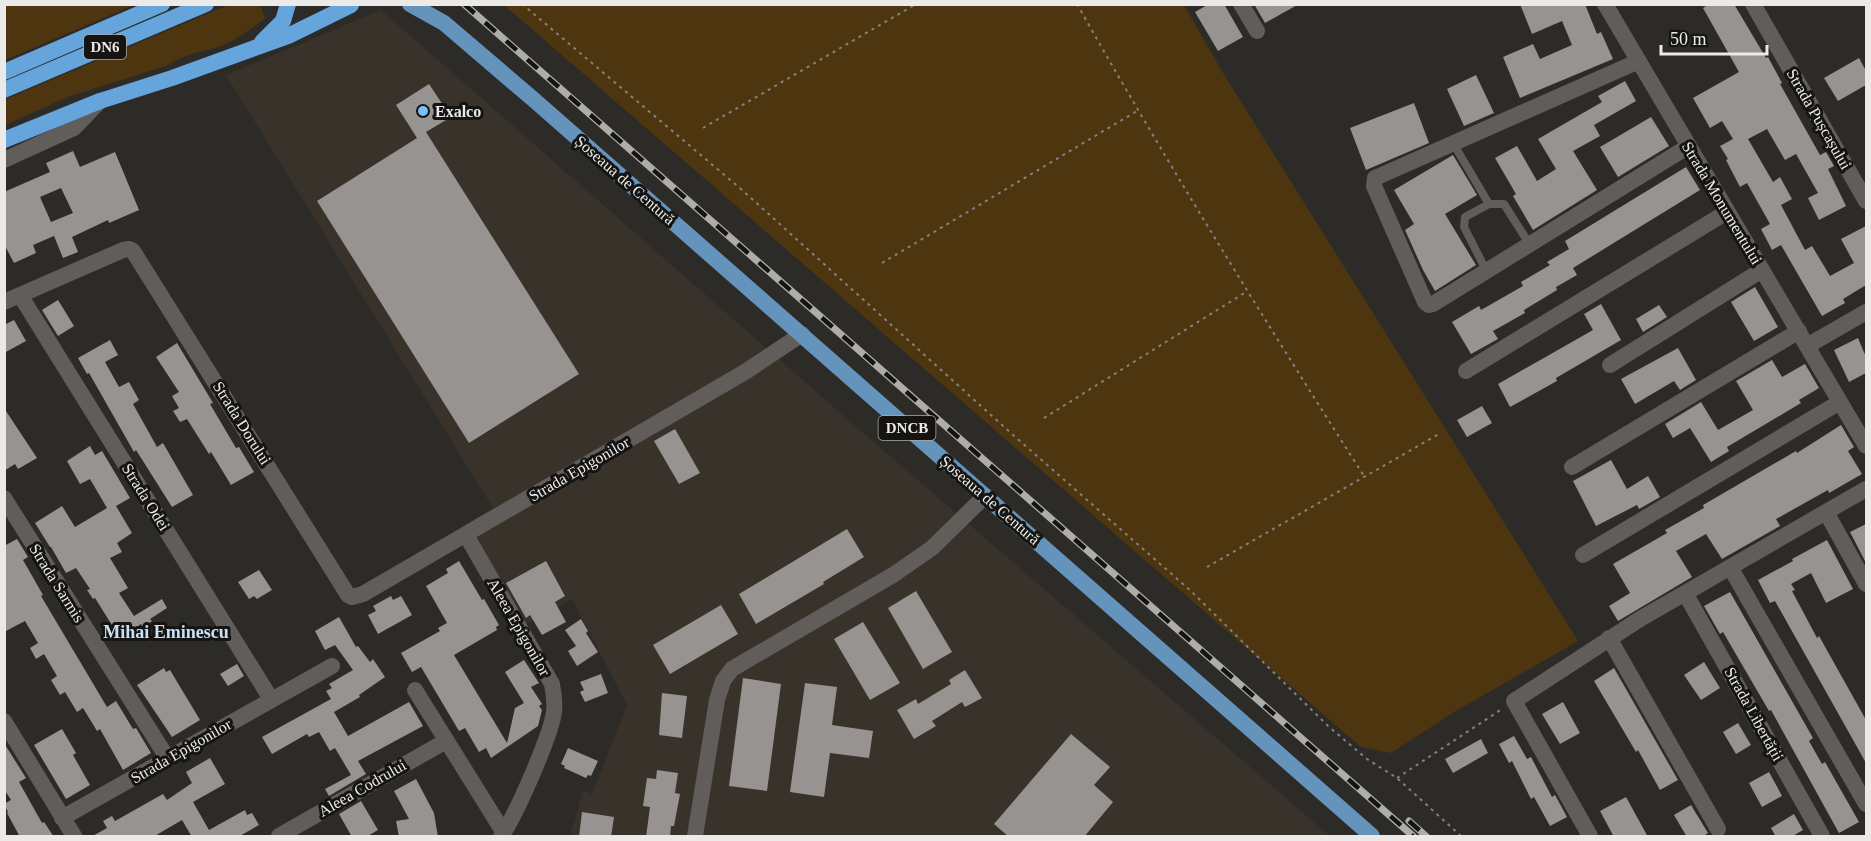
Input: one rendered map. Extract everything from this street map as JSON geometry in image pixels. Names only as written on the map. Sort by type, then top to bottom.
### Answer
[{"type":"highway","name":"DN6","points":[[4,72],[162,4]]},
{"type":"highway","name":"DN6","points":[[4,90],[206,4]]},
{"type":"highway","points":[[257,46],[277,28],[287,11],[288,4]]},
{"type":"highway","points":[[4,140],[100,101],[201,68],[288,36],[350,5]]},
{"type":"main road","name":"Șoseaua de Centură","points":[[410,4],[444,23]]},
{"type":"main road","name":"Șoseaua de Centură","points":[[428,4],[444,23],[1372,837]]},
{"type":"street","points":[[1241,4],[1257,32]]},
{"type":"street","name":"Strada Monumentului","points":[[1605,4],[1866,446]]},
{"type":"street","name":"Strada Pușcașului","points":[[1753,4],[1860,176],[1866,201]]},
{"type":"street","points":[[1639,61],[1375,178],[1374,186],[1425,302],[1429,305],[1433,304],[1689,146]]},
{"type":"street","points":[[4,160],[74,129],[100,101]]},
{"type":"street","points":[[1466,371],[1727,212]]},
{"type":"street","name":"Strada Dorului","points":[[12,299],[123,250],[131,249],[348,595],[352,597]]},
{"type":"street","points":[[1610,365],[1762,270]]},
{"type":"street","name":"Strada Odei","points":[[12,299],[272,699]]},
{"type":"street","points":[[1572,467],[1803,339],[1866,312]]},
{"type":"street","name":"Strada Epigonilor","points":[[352,597],[363,594],[745,372],[801,334]]},
{"type":"street","points":[[1584,555],[1840,402]]},
{"type":"street","points":[[1590,837],[1514,701],[1609,638],[1866,489]]},
{"type":"street","points":[[695,837],[717,700],[723,681],[732,669],[893,575],[953,530],[985,496]]},
{"type":"street","name":"Strada Sarmis","points":[[4,498],[168,759]]},
{"type":"street","points":[[1826,512],[1866,584]]},
{"type":"street","name":"Aleea Epigonilor","points":[[466,535],[552,684],[554,693],[552,723],[502,835]]},
{"type":"street","points":[[1730,567],[1866,804]]},
{"type":"street","name":"Strada Libertății","points":[[1684,593],[1822,837]]},
{"type":"street","points":[[1609,638],[1718,829]]},
{"type":"street","name":"Strada Epigonilor","points":[[62,818],[332,666]]},
{"type":"street","name":"Aleea Epigonilor","points":[[415,690],[502,835]]},
{"type":"street","points":[[4,721],[74,837]]},
{"type":"street","name":"Aleea Codrului","points":[[279,837],[446,741]]},
{"type":"lane","points":[[1453,143],[1489,204]]},
{"type":"lane","points":[[1486,272],[1464,227],[1465,218],[1489,204],[1504,204],[1530,245]]},
{"type":"path","points":[[522,4],[741,189],[1013,435],[1191,591],[1329,726],[1367,759],[1397,778],[1461,837]]},
{"type":"path","points":[[703,128],[916,4]]},
{"type":"path","points":[[1077,4],[1137,111],[1246,292],[1364,476]]},
{"type":"path","points":[[882,263],[1137,111]]},
{"type":"path","points":[[1044,418],[1246,292]]},
{"type":"path","points":[[1207,567],[1439,434]]},
{"type":"path","points":[[1397,778],[1514,701]]},
{"type":"shaded area","points":[[5,4],[134,4],[134,5],[5,60]]},
{"type":"shaded area","points":[[228,5],[260,5],[265,18],[232,41],[218,47],[188,55],[166,66],[70,96],[5,125],[4,100]]},
{"type":"shaded area","points":[[504,5],[1184,5],[1223,73],[1578,641],[1454,712],[1391,753],[1361,747]]},
{"type":"shaded area","points":[[381,10],[861,431],[1330,836],[570,836],[583,790],[592,794],[627,705],[572,599],[521,627],[464,525],[493,508],[226,75]]},
{"type":"building","points":[[1209,4],[1224,4],[1243,37],[1218,51],[1195,12]]},
{"type":"building","points":[[1254,4],[1299,4],[1265,23]]},
{"type":"building","points":[[1520,4],[1585,4],[1597,34],[1601,32],[1613,59],[1520,98],[1503,57],[1533,44],[1540,59],[1572,45],[1562,21],[1532,34]]},
{"type":"building","points":[[1709,4],[1734,4],[1766,58],[1768,57],[1782,83],[1780,84],[1820,155],[1826,152],[1834,166],[1828,169],[1846,206],[1819,220],[1808,198],[1818,193],[1796,154],[1785,160],[1767,129],[1748,139],[1773,182],[1780,177],[1792,199],[1781,205],[1805,250],[1812,246],[1830,276],[1854,263],[1841,239],[1866,226],[1866,285],[1843,299],[1845,303],[1822,316],[1781,245],[1772,250],[1761,229],[1770,224],[1747,183],[1740,187],[1726,160],[1728,159],[1720,146],[1733,139],[1722,121],[1710,128],[1693,98],[1739,72],[1703,8]]},
{"type":"building","points":[[1859,58],[1866,71],[1866,85],[1838,101],[1824,78]]},
{"type":"building","points":[[1476,75],[1494,113],[1464,126],[1447,89]]},
{"type":"building","points":[[1625,81],[1636,101],[1594,125],[1600,136],[1573,151],[1597,190],[1533,230],[1513,196],[1516,194],[1495,158],[1517,146],[1537,181],[1556,169],[1538,139],[1602,102],[1598,96]]},
{"type":"building","points":[[429,84],[451,117],[426,132],[579,374],[469,443],[317,201],[417,138],[396,105]]},
{"type":"building","points":[[1414,103],[1429,143],[1366,170],[1350,128]]},
{"type":"building","points":[[1651,117],[1669,146],[1618,177],[1600,147]]},
{"type":"building","points":[[73,151],[80,167],[115,152],[139,210],[109,223],[108,220],[72,237],[78,252],[63,258],[54,236],[33,245],[36,253],[14,263],[4,244],[4,192],[50,172],[46,163]],"holes":[[[61,188],[73,213],[51,222],[40,197]]]},
{"type":"building","points":[[1453,155],[1477,195],[1445,214],[1476,265],[1435,291],[1405,230],[1414,224],[1394,190]]},
{"type":"building","points":[[1686,167],[1700,190],[1573,268],[1577,275],[1524,310],[1525,313],[1493,331],[1498,339],[1471,354],[1452,322],[1479,306],[1481,310],[1523,286],[1521,282],[1550,265],[1547,262],[1569,249],[1565,241]]},
{"type":"building","points":[[1755,287],[1778,327],[1754,341],[1731,302]]},
{"type":"building","points":[[58,300],[74,326],[58,336],[42,310]]},
{"type":"building","points":[[1601,304],[1621,340],[1556,378],[1557,381],[1510,407],[1498,384],[1593,330],[1584,314]]},
{"type":"building","points":[[1659,305],[1667,317],[1643,332],[1636,319]]},
{"type":"building","points":[[14,320],[26,341],[4,353],[4,325]]},
{"type":"building","points":[[1858,338],[1866,357],[1866,373],[1849,382],[1834,350]]},
{"type":"building","points":[[110,340],[118,355],[105,362],[119,387],[129,382],[139,400],[133,404],[157,447],[163,443],[193,495],[172,507],[136,450],[134,452],[78,358]]},
{"type":"building","points":[[177,343],[213,403],[210,404],[236,448],[239,447],[254,472],[231,485],[187,419],[180,422],[173,411],[179,408],[172,396],[179,392],[156,357]]},
{"type":"building","points":[[1678,348],[1696,380],[1680,390],[1674,381],[1635,404],[1621,379]]},
{"type":"building","points":[[1772,360],[1782,377],[1805,364],[1819,388],[1799,400],[1801,403],[1727,447],[1729,451],[1711,462],[1690,428],[1673,438],[1665,424],[1701,402],[1718,430],[1753,410],[1736,381]]},
{"type":"building","points":[[1482,406],[1492,423],[1467,437],[1457,420]]},
{"type":"building","points":[[4,408],[37,458],[18,469],[15,464],[4,471]]},
{"type":"building","points":[[1841,425],[1854,447],[1848,451],[1862,474],[1776,519],[1780,526],[1722,559],[1706,534],[1676,551],[1692,577],[1618,621],[1609,606],[1630,593],[1613,564],[1667,533],[1665,530],[1704,508],[1703,505],[1796,451],[1797,453]]},
{"type":"building","points":[[675,429],[700,473],[679,484],[654,441]]},
{"type":"building","points":[[90,446],[95,455],[102,451],[130,498],[116,506],[132,533],[117,543],[122,552],[110,558],[128,588],[119,593],[134,616],[162,599],[167,608],[150,619],[152,621],[143,627],[141,624],[120,638],[95,598],[93,599],[87,590],[90,589],[76,568],[66,573],[35,523],[62,506],[75,527],[107,508],[90,479],[80,484],[67,461]]},
{"type":"building","points":[[1611,460],[1627,489],[1648,476],[1660,497],[1639,509],[1637,505],[1596,526],[1573,481]]},
{"type":"building","points":[[1866,524],[1866,563],[1850,532]]},
{"type":"building","points":[[847,529],[864,557],[823,582],[824,584],[756,624],[739,594]]},
{"type":"building","points":[[17,539],[28,557],[23,560],[43,595],[41,596],[107,707],[116,701],[151,753],[123,770],[100,729],[97,731],[83,708],[77,712],[65,692],[60,695],[51,680],[57,676],[44,654],[36,659],[30,648],[38,643],[25,621],[4,632],[4,546]]},
{"type":"building","points":[[1827,540],[1853,589],[1826,603],[1811,573],[1791,584],[1795,590],[1792,591],[1866,720],[1866,763],[1775,601],[1770,603],[1758,580]]},
{"type":"building","points":[[459,561],[499,625],[496,627],[497,630],[454,655],[507,743],[515,708],[524,703],[505,672],[524,660],[539,683],[531,687],[542,704],[539,706],[542,710],[538,726],[491,758],[486,748],[479,752],[465,728],[459,731],[421,667],[412,672],[401,653],[440,631],[438,628],[447,623],[426,586],[448,573],[446,569]]},
{"type":"building","points":[[546,561],[565,596],[555,602],[566,622],[542,635],[530,615],[526,618],[506,583]]},
{"type":"building","points":[[259,570],[272,590],[257,599],[254,596],[249,599],[238,582]]},
{"type":"building","points":[[916,591],[952,652],[923,669],[888,608]]},
{"type":"building","points":[[1730,592],[1813,738],[1809,741],[1822,764],[1825,762],[1859,822],[1839,833],[1771,710],[1769,711],[1723,632],[1720,634],[1704,606]]},
{"type":"building","points":[[391,596],[393,600],[401,596],[412,615],[378,634],[368,615],[376,611],[373,606]]},
{"type":"building","points":[[721,605],[738,634],[670,674],[653,645]]},
{"type":"building","points":[[339,617],[356,647],[358,646],[370,662],[373,659],[385,677],[359,695],[360,697],[334,712],[348,736],[409,702],[423,726],[358,761],[366,774],[329,796],[325,789],[351,775],[335,748],[330,751],[319,732],[309,737],[307,734],[272,754],[262,737],[331,699],[326,691],[332,688],[329,684],[353,670],[335,645],[325,650],[315,631]]},
{"type":"building","points":[[581,619],[588,631],[586,633],[598,652],[577,666],[568,651],[576,646],[565,630]]},
{"type":"building","points":[[863,622],[900,683],[870,700],[834,639]]},
{"type":"building","points":[[1704,662],[1720,688],[1701,700],[1684,675]]},
{"type":"building","points":[[237,664],[244,676],[228,686],[220,674]]},
{"type":"building","points":[[164,668],[166,672],[170,670],[200,720],[172,737],[137,685]]},
{"type":"building","points":[[1614,668],[1678,780],[1660,790],[1638,750],[1636,752],[1594,681]]},
{"type":"building","points":[[965,670],[982,698],[965,707],[962,702],[932,721],[936,726],[914,739],[897,710],[916,699],[918,704],[951,684],[949,680]]},
{"type":"building","points":[[601,674],[608,693],[585,702],[580,692],[584,690],[580,682]]},
{"type":"building","points":[[743,678],[781,684],[767,791],[729,786]]},
{"type":"building","points":[[805,683],[837,687],[832,725],[873,731],[869,758],[830,753],[824,797],[790,792]]},
{"type":"building","points":[[662,693],[687,696],[682,738],[659,735]]},
{"type":"building","points":[[1563,702],[1580,733],[1560,744],[1542,714]]},
{"type":"building","points":[[1738,723],[1751,745],[1736,754],[1723,732]]},
{"type":"building","points":[[62,729],[90,785],[66,799],[34,745]]},
{"type":"building","points":[[1071,734],[1110,767],[1094,785],[1113,802],[1084,837],[1009,837],[994,824]]},
{"type":"building","points":[[1514,736],[1527,759],[1531,757],[1552,797],[1555,795],[1567,817],[1550,826],[1534,797],[1531,799],[1512,761],[1509,763],[1499,744]]},
{"type":"building","points":[[1481,739],[1488,753],[1453,773],[1445,759]]},
{"type":"building","points":[[4,743],[26,778],[19,782],[42,823],[44,822],[54,837],[20,837],[7,813],[4,804],[11,800],[4,789]]},
{"type":"building","points":[[568,748],[598,761],[591,776],[588,775],[586,778],[564,768],[565,766],[561,764]]},
{"type":"building","points":[[210,758],[225,784],[193,802],[209,830],[245,810],[247,815],[252,813],[259,825],[238,837],[192,837],[182,820],[153,837],[91,837],[107,828],[103,821],[112,816],[115,821],[163,794],[167,800],[192,783],[186,772]]},
{"type":"building","points":[[657,770],[678,773],[675,793],[680,794],[670,837],[646,837],[650,807],[643,806],[647,778],[656,779]]},
{"type":"building","points":[[1769,772],[1782,796],[1762,807],[1749,783]]},
{"type":"building","points":[[416,779],[434,813],[438,837],[399,837],[396,821],[409,819],[394,791]]},
{"type":"building","points":[[1626,797],[1648,837],[1614,837],[1600,811]]},
{"type":"building","points":[[361,801],[378,830],[366,837],[352,837],[339,814]]},
{"type":"building","points":[[1691,805],[1708,833],[1702,837],[1687,837],[1674,815]]},
{"type":"building","points":[[582,812],[614,817],[611,837],[579,837]]},
{"type":"building","points":[[1794,814],[1803,830],[1791,837],[1776,837],[1771,828]]},
{"type":"railway","points":[[464,4],[1413,836]]},
{"type":"railway","points":[[1409,821],[1426,836]]},
{"type":"place","name":"Exalco","points":[[423,111]]},
{"type":"district","name":"Mihai Eminescu","points":[[166,632]]}]
